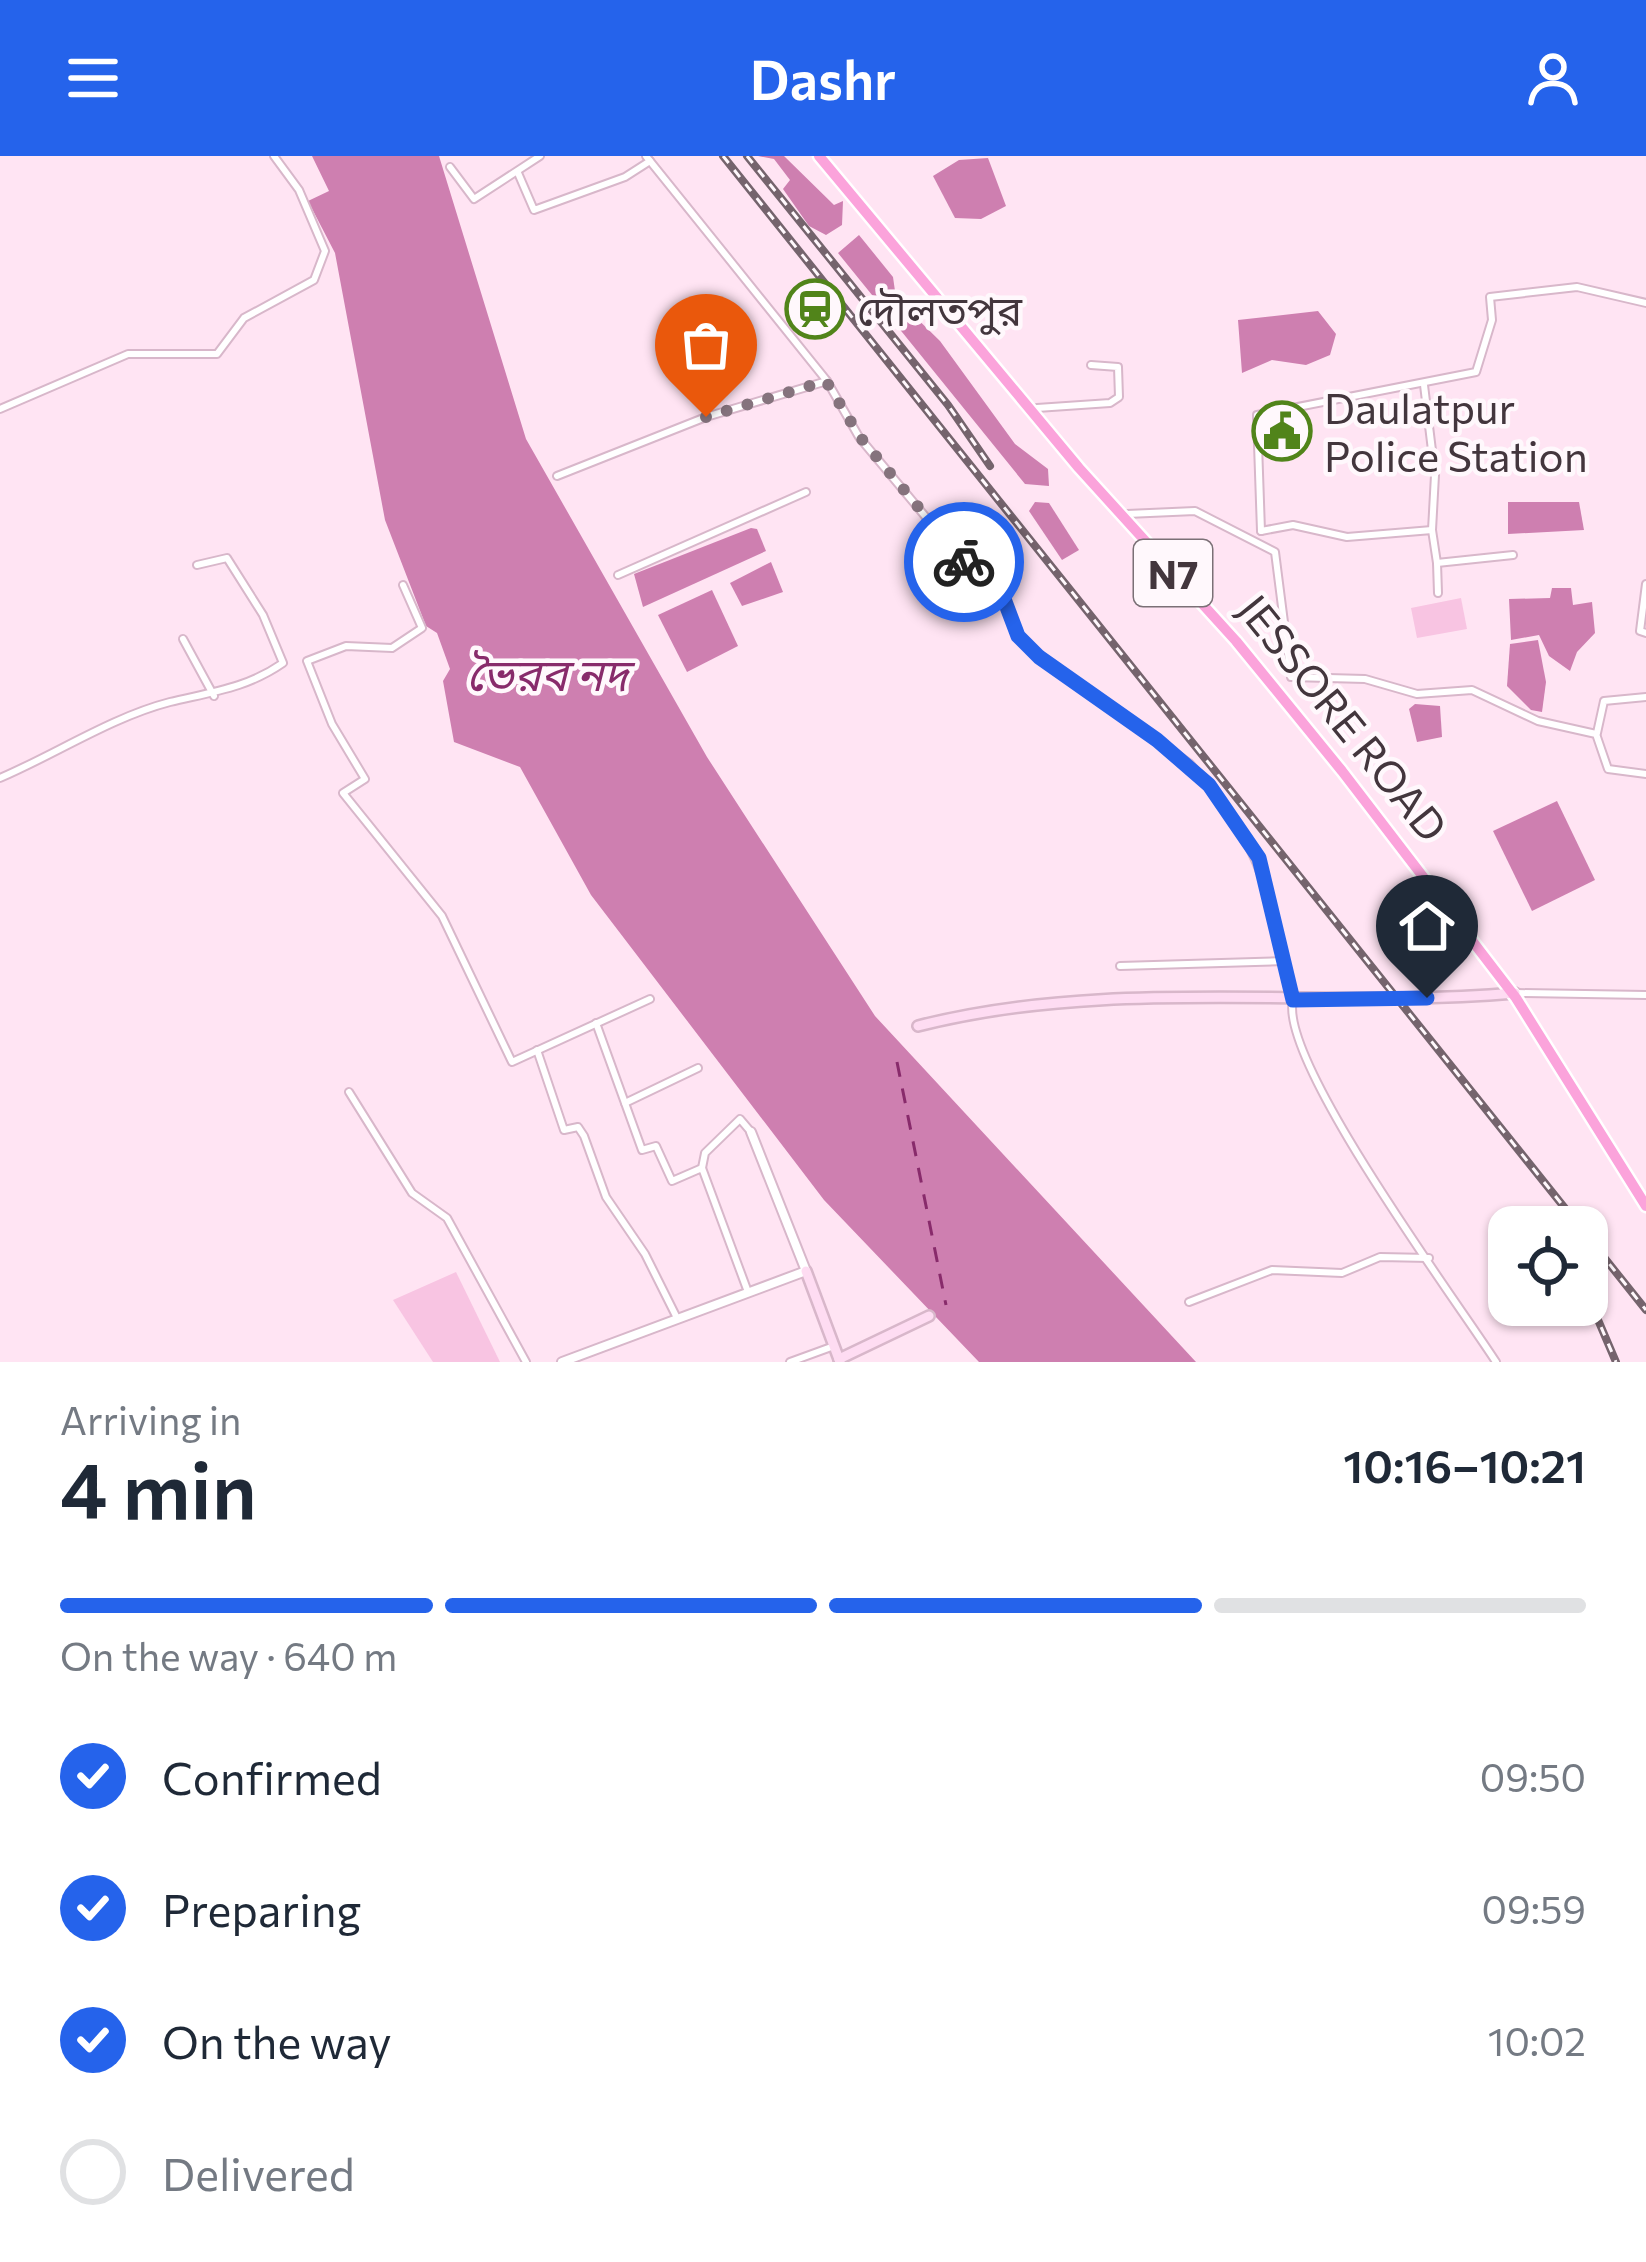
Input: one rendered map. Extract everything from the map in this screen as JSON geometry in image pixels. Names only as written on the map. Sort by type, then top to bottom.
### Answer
[{"type":"highway","name":"JESSORE ROAD","points":[[819,156],[1078,468],[1236,641],[1514,995]]},
{"type":"highway","name":"JESSORE ROAD","points":[[829,156],[1127,514],[1244,640],[1514,995],[1646,1206]]},
{"type":"main road","points":[[918,1026],[1011,1005],[1082,998],[1514,995]]},
{"type":"main road","points":[[806,1271],[840,1361],[929,1316]]},
{"type":"street","points":[[0,409],[128,354],[217,354],[244,318],[314,280],[325,250],[299,190],[274,156]]},
{"type":"street","points":[[450,167],[474,199],[540,156]]},
{"type":"street","points":[[518,173],[534,210],[625,177],[648,159],[826,381],[860,437],[965,564],[1004,599],[1018,636],[1039,657],[1173,752],[1209,785],[1259,858],[1293,1000],[1289,1016],[1315,1084],[1496,1362]]},
{"type":"street","points":[[1261,531],[1257,415],[1476,372],[1492,320],[1490,297],[1577,287],[1646,303]]},
{"type":"street","points":[[1037,408],[1110,404],[1119,397],[1118,367],[1091,364]]},
{"type":"street","points":[[557,476],[706,417],[826,381]]},
{"type":"street","points":[[1424,385],[1435,475],[1432,530],[1438,593]]},
{"type":"street","points":[[618,575],[806,492]]},
{"type":"street","points":[[1127,514],[1195,511],[1252,536],[1275,552],[1291,677],[1365,680],[1417,694],[1472,690],[1538,721],[1597,734]]},
{"type":"street","points":[[1252,536],[1293,525],[1347,537],[1432,530]]},
{"type":"street","points":[[1437,563],[1513,555]]},
{"type":"street","points":[[0,778],[125,719],[170,702],[214,696],[284,662],[227,558],[197,565]]},
{"type":"street","points":[[1646,584],[1640,631],[1646,633]]},
{"type":"street","points":[[404,585],[422,628],[392,648],[346,646],[307,661],[332,724],[365,779],[344,793],[442,916],[512,1062],[650,999]]},
{"type":"street","points":[[183,639],[214,696]]},
{"type":"street","points":[[1646,697],[1604,701],[1597,734],[1608,769],[1646,774]]},
{"type":"street","points":[[1120,966],[1285,962]]},
{"type":"street","points":[[1514,995],[1646,995]]},
{"type":"street","points":[[596,1023],[641,1150],[656,1146],[672,1181],[702,1168]]},
{"type":"street","points":[[537,1050],[564,1130],[578,1126],[606,1197],[645,1254],[676,1316]]},
{"type":"street","points":[[625,1103],[698,1068]]},
{"type":"street","points":[[349,1092],[412,1193],[448,1218],[526,1362]]},
{"type":"street","points":[[562,1362],[806,1271],[751,1132],[740,1119],[705,1153],[702,1168],[748,1292]]},
{"type":"street","points":[[1189,1302],[1272,1270],[1342,1273],[1380,1257],[1429,1258]]},
{"type":"street","points":[[790,1362],[834,1346]]},
{"type":"shaded area","points":[[1461,598],[1467,629],[1417,638],[1411,608]]},
{"type":"shaded area","points":[[456,1272],[500,1362],[433,1362],[393,1300]]},
{"type":"water","name":"ভৈরব নদ","points":[[312,156],[439,156],[526,439],[707,757],[875,1016],[1196,1362],[979,1362],[824,1200],[591,895],[520,767],[454,742],[443,681],[450,669],[437,633],[426,626],[385,520],[335,253],[308,201],[329,191]]},
{"type":"water","points":[[758,156],[784,156],[834,205],[843,201],[842,225],[826,235],[809,226],[783,189],[790,180],[774,159]]},
{"type":"water","points":[[988,158],[1006,206],[981,219],[955,218],[933,176],[959,160]]},
{"type":"water","points":[[859,235],[893,277],[896,298],[940,341],[1015,444],[1048,469],[1049,486],[1025,484],[838,253]]},
{"type":"water","points":[[1318,311],[1336,334],[1330,355],[1306,365],[1272,360],[1242,373],[1238,320]]},
{"type":"water","points":[[1035,502],[1049,503],[1079,550],[1062,560],[1029,511]]},
{"type":"water","points":[[1508,502],[1579,502],[1584,530],[1508,534]]},
{"type":"water","points":[[757,529],[766,551],[643,607],[634,574]]},
{"type":"water","points":[[771,562],[783,592],[742,606],[730,583]]},
{"type":"water","points":[[1552,588],[1571,588],[1573,605],[1592,602],[1595,633],[1577,652],[1570,671],[1549,656],[1539,635],[1511,640],[1509,599],[1550,598]]},
{"type":"water","points":[[712,590],[738,646],[687,672],[658,615]]},
{"type":"water","points":[[1538,640],[1546,682],[1542,712],[1531,710],[1507,686],[1510,644]]},
{"type":"water","points":[[1415,704],[1440,706],[1442,737],[1417,742],[1409,709]]},
{"type":"water","points":[[1557,801],[1595,880],[1532,911],[1493,831]]},
{"type":"ferry route","points":[[897,1062],[946,1305]]},
{"type":"railway","points":[[723,156],[1563,1206]]},
{"type":"railway","points":[[747,156],[948,405],[990,466]]},
{"type":"railway","points":[[1608,1262],[1646,1310]]},
{"type":"railway","points":[[1601,1326],[1616,1362]]},
{"type":"way so far","points":[[706,417],[826,381],[860,437],[964,562]]},
{"type":"place","name":"দৌলতপুর","points":[[815,309]]},
{"type":"place","name":"Daulatpur Police Station","points":[[1282,431]]},
{"type":"route","points":[[964,562],[1004,599],[1018,636],[1039,657],[1189,764],[1209,785],[1259,858],[1293,1000],[1427,998]]}]
